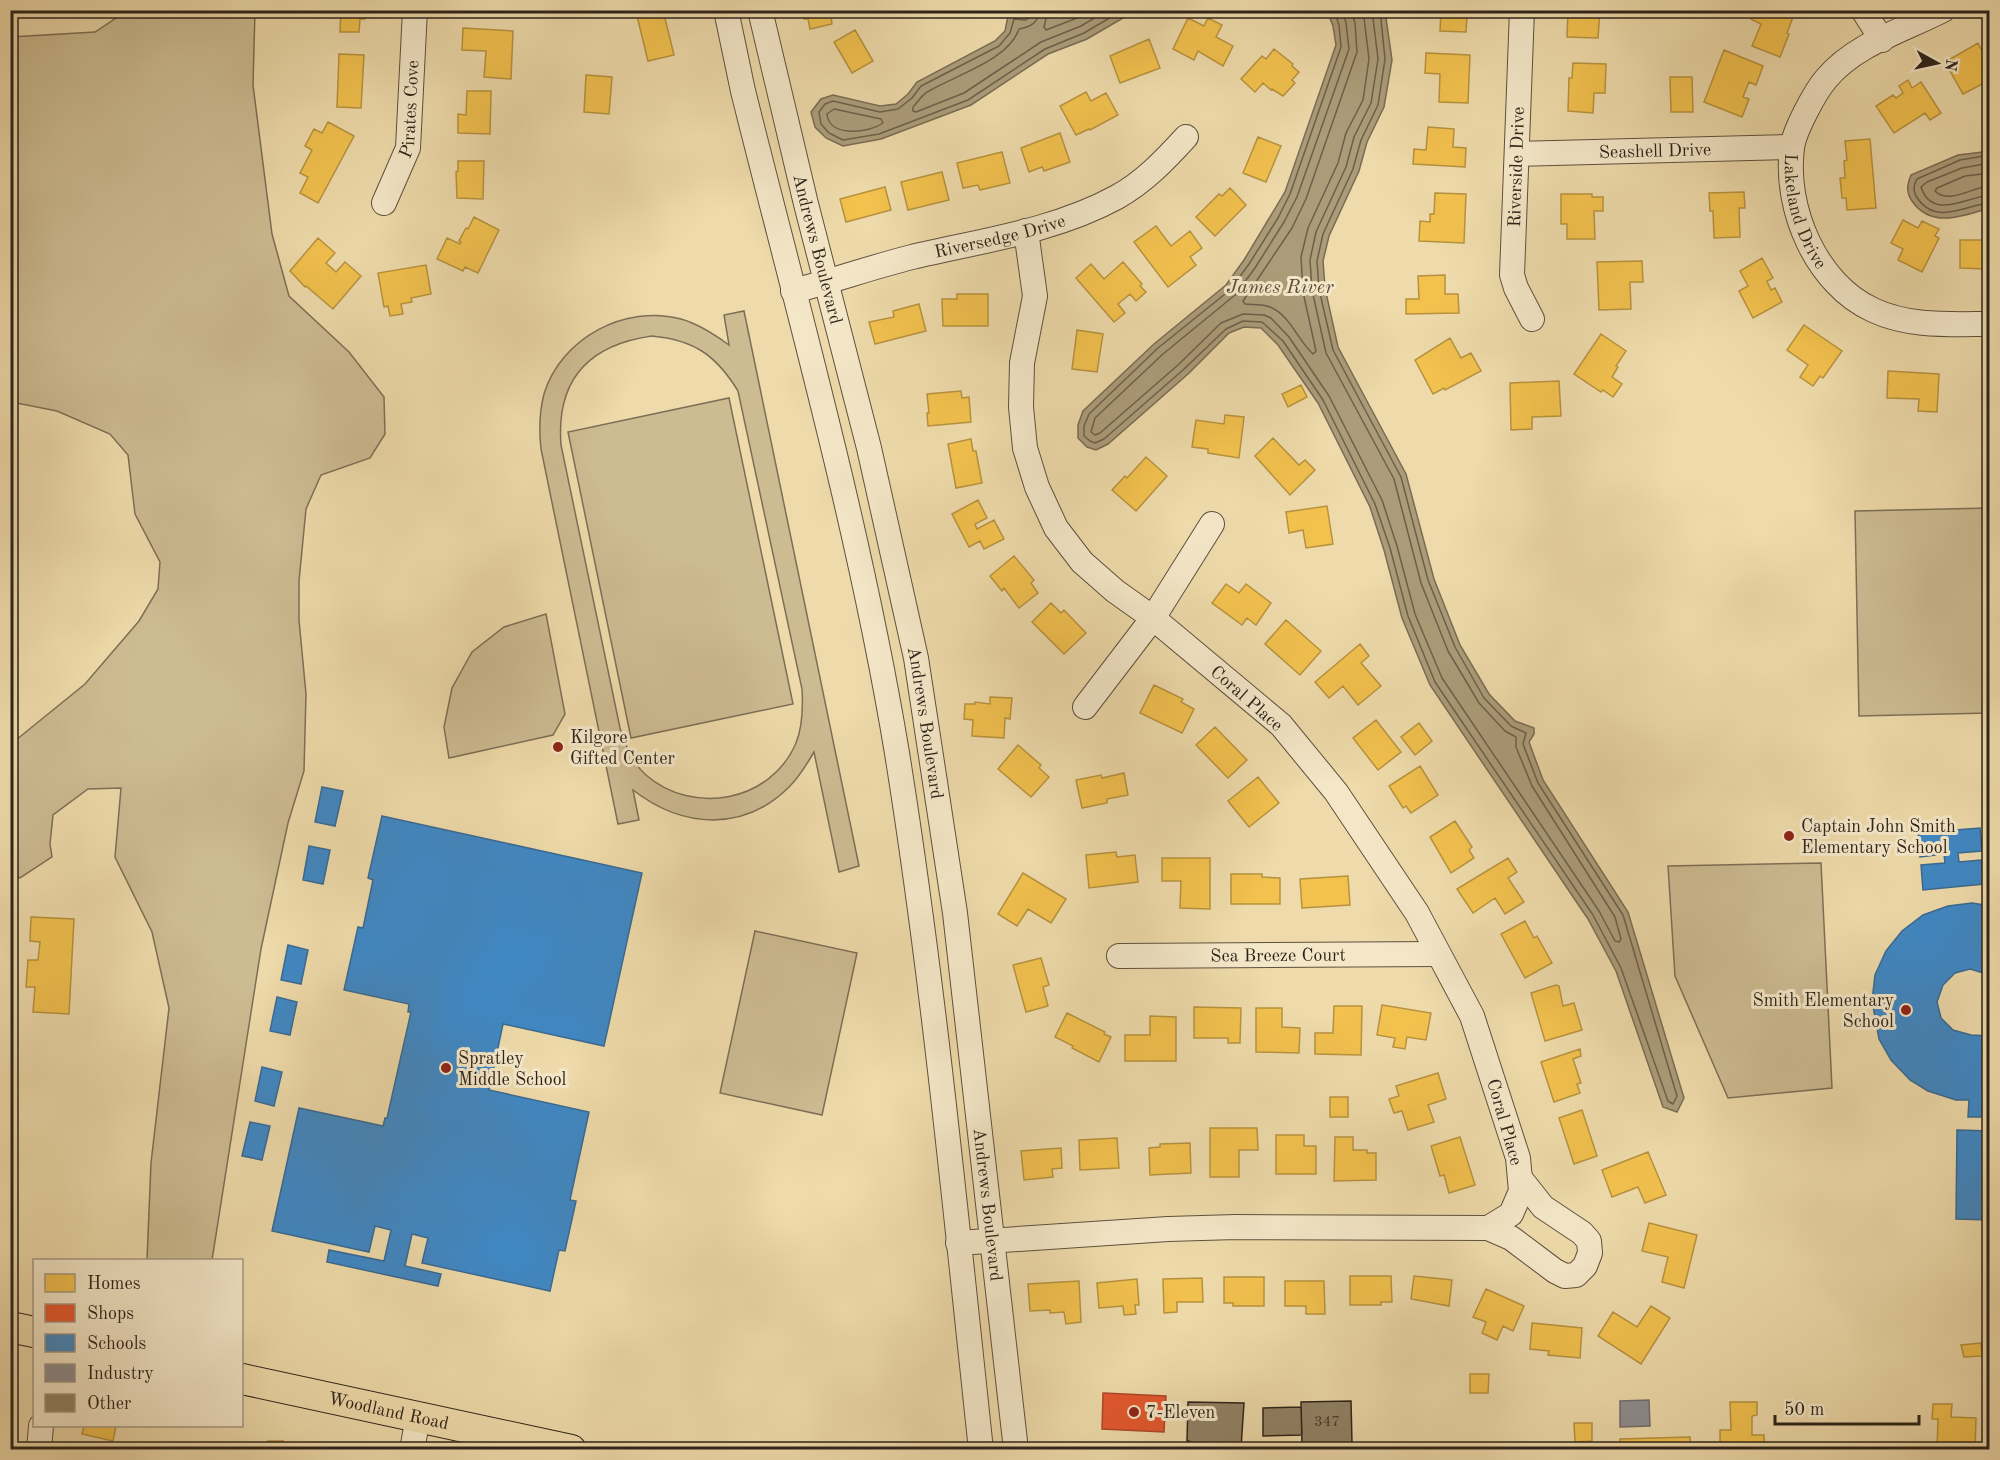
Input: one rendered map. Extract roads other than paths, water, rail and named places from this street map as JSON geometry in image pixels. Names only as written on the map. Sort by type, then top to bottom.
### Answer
[{"type":"main road","points":[[10,1327],[33,1332]]},
{"type":"main road","name":"Woodland Road","points":[[243,1379],[571,1449]]},
{"type":"street","name":"Pirates Cove","points":[[384,203],[408,148],[415,10]]},
{"type":"street","name":"Andrews Boulevard","points":[[726,10],[863,576],[896,751],[924,947],[981,1449]]},
{"type":"street","name":"Andrews Boulevard","points":[[760,10],[903,596],[928,728],[958,937],[1016,1449]]},
{"type":"street","name":"Riverside Drive","points":[[1522,10],[1512,275],[1532,319]]},
{"type":"street","points":[[1863,10],[1882,40]]},
{"type":"street","name":"Lakeland Drive","points":[[1943,10],[1854,54],[1825,80],[1812,100],[1792,147],[1792,188],[1798,219],[1810,249],[1839,286],[1863,305],[1892,318],[1926,324],[1989,324]]},
{"type":"street","name":"Riversedge Drive","points":[[793,291],[908,258],[1026,231],[1084,212],[1118,196],[1153,172],[1185,137]]},
{"type":"street","name":"Seashell Drive","points":[[1517,154],[1792,147]]},
{"type":"street","name":"Coral Place","points":[[1026,231],[1035,296],[1022,363],[1021,407],[1025,448],[1037,487],[1056,528],[1082,562],[1281,725],[1336,792],[1417,914],[1472,1016],[1518,1158],[1521,1191],[1511,1214],[1488,1228]]},
{"type":"street","points":[[1085,707],[1153,618],[1212,524]]},
{"type":"street","name":"Sea Breeze Court","points":[[1119,956],[1438,954]]},
{"type":"street","name":"Coral Place","points":[[958,1243],[1179,1229],[1488,1228],[1511,1238],[1555,1271],[1565,1276],[1576,1275],[1585,1266],[1590,1252],[1589,1241],[1582,1233],[1543,1207],[1520,1178]]},
{"type":"street","points":[[412,1449],[418,1417]]},
{"type":"street","points":[[39,1449],[41,1427]]},
{"type":"water","points":[[1009,11],[1019,11],[1023,15],[1029,11],[1135,11],[1087,39],[1048,54],[971,105],[881,139],[843,146],[826,138],[815,127],[811,112],[821,99],[833,95],[880,106],[896,104],[917,82],[995,41],[1005,31]]},
{"type":"water","name":"James River","points":[[1327,11],[1385,11],[1392,60],[1384,107],[1367,142],[1359,171],[1329,236],[1323,261],[1325,288],[1338,347],[1406,474],[1434,579],[1460,645],[1489,694],[1515,721],[1534,728],[1534,734],[1529,742],[1543,780],[1628,912],[1684,1098],[1677,1112],[1663,1107],[1616,971],[1588,919],[1430,685],[1402,618],[1370,507],[1318,403],[1278,345],[1261,328],[1244,327],[1229,333],[1188,374],[1108,444],[1096,450],[1087,447],[1078,438],[1078,425],[1083,411],[1154,344],[1226,285],[1244,260],[1285,192],[1336,45],[1333,26]]},
{"type":"water","points":[[1989,148],[1989,208],[1959,217],[1938,218],[1920,210],[1912,201],[1908,188],[1911,175],[1958,155],[1983,152]]},
{"type":"place","name":"Kilgore Gifted Center","points":[[558,747]]},
{"type":"place","name":"Captain John Smith Elementary School","points":[[1789,836]]},
{"type":"place","name":"Smith Elementary School","points":[[1906,1010]]},
{"type":"place","name":"Spratley Middle School","points":[[446,1068]]},
{"type":"place","name":"7-Eleven","points":[[1134,1412]]}]
